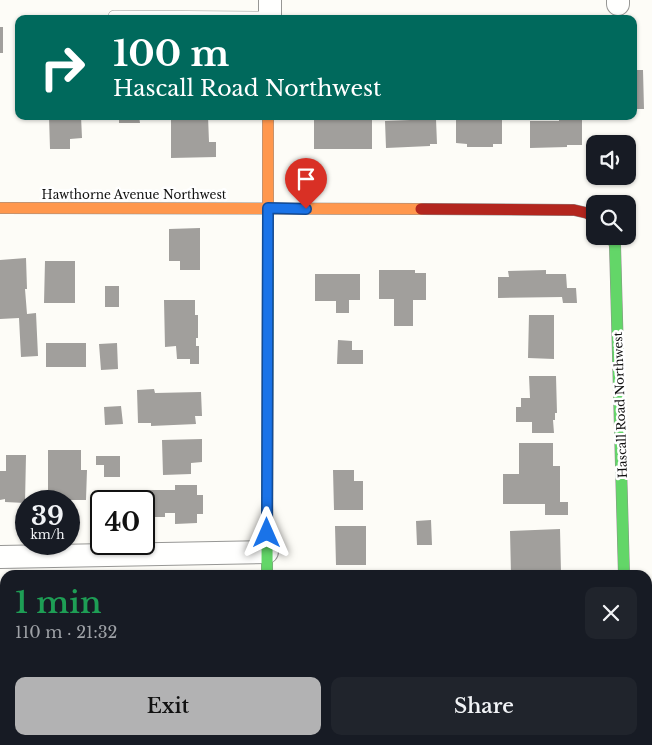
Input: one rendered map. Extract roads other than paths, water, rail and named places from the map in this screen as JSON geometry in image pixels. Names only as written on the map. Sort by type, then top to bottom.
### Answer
[{"type":"street","points":[[267,570],[268,120]]},
{"type":"street","name":"Hawthorne Avenue Northwest","points":[[0,208],[268,208]]},
{"type":"street","points":[[268,208],[574,210],[586,213]]},
{"type":"street","name":"Hascall Road Northwest","points":[[615,245],[624,570]]},
{"type":"street","points":[[0,557],[267,552]]},
{"type":"lane","points":[[153,15],[270,12]]}]
